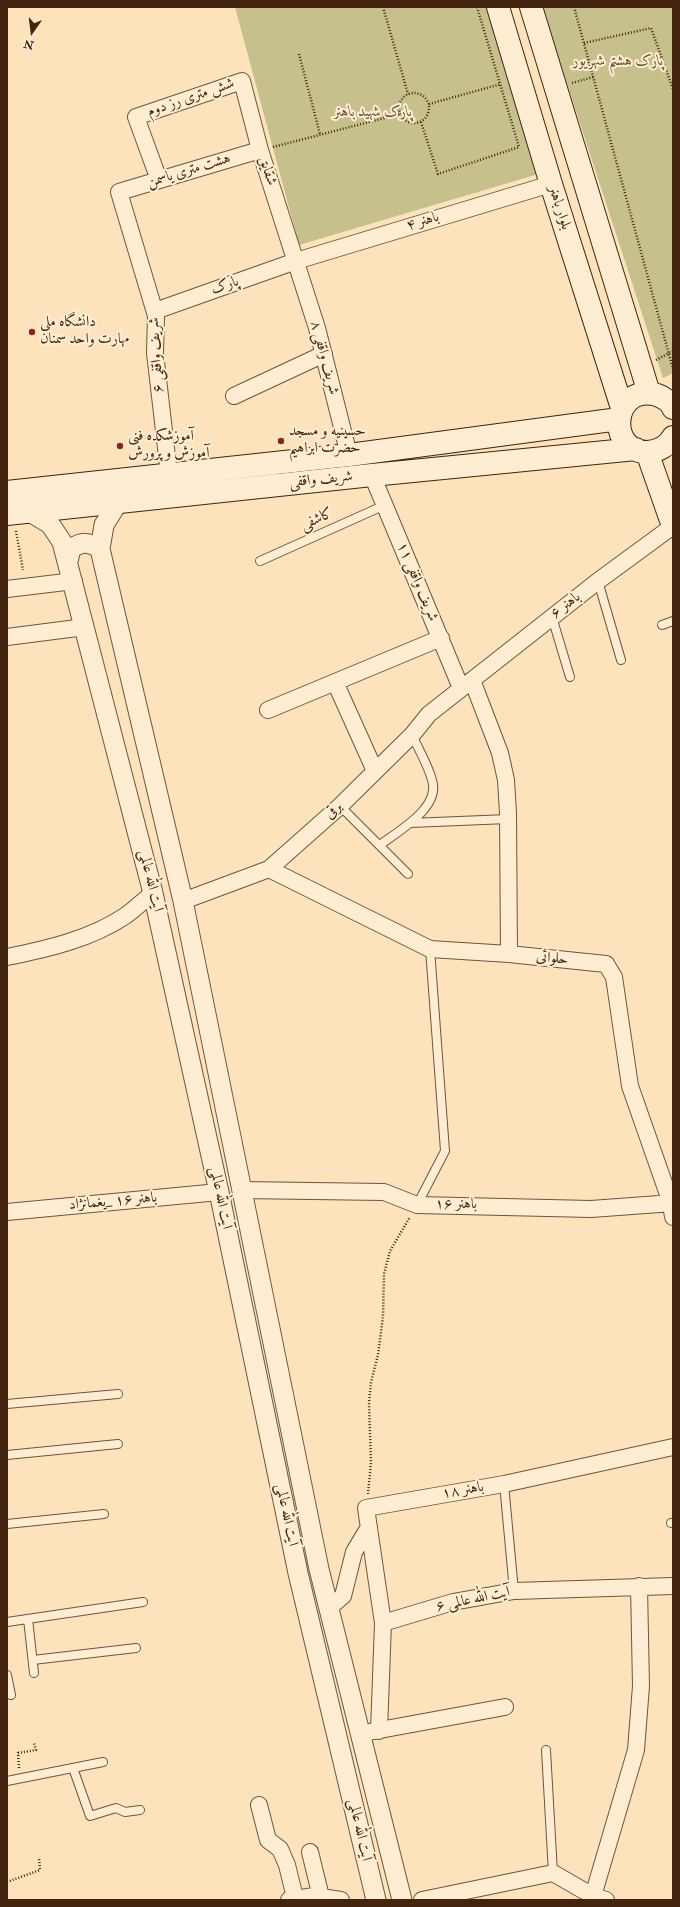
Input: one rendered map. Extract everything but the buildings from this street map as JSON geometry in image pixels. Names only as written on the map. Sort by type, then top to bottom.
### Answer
[{"type":"main road","name":"بلوار باهنر","points":[[498,7],[510,82],[551,184],[620,413],[620,431],[626,442],[642,450]]},
{"type":"main road","name":"بلوار باهنر","points":[[531,7],[664,397]]},
{"type":"main road","points":[[620,413],[629,400],[639,394],[664,397]]},
{"type":"main road","name":"شریف واقفی","points":[[7,492],[350,455],[620,413]]},
{"type":"main road","name":"شریف واقفی","points":[[16,513],[372,475],[660,449],[672,441]]},
{"type":"main road","points":[[642,450],[673,526]]},
{"type":"street","name":"شقایق","points":[[242,81],[260,150],[296,261]]},
{"type":"street","name":"شش متری رز دوم","points":[[159,180],[136,117],[242,81]]},
{"type":"street","name":"هشت متری یاسمن","points":[[119,192],[260,150]]},
{"type":"street","name":"باهنر ۴","points":[[296,261],[551,184]]},
{"type":"street","name":"شریف واقفی ۶","points":[[119,192],[156,316],[155,353],[169,474]]},
{"type":"street","name":"پارک","points":[[155,311],[296,261]]},
{"type":"street","name":"شریف واقفی ۸","points":[[296,261],[324,354],[350,455]]},
{"type":"street","points":[[234,396],[324,354]]},
{"type":"street","name":"شریف واقفی ۱۱","points":[[372,475],[440,638],[467,684],[500,753],[506,780],[508,819],[509,954]]},
{"type":"street","name":"آیت الله عالمی","points":[[118,502],[104,525],[100,549],[183,901],[319,1568],[330,1607],[359,1734],[402,1900]]},
{"type":"street","name":"آیت الله عالمی","points":[[16,513],[50,524],[62,542],[74,581],[153,893],[219,1192],[298,1573],[376,1900]]},
{"type":"street","name":"باهنر ۶","points":[[467,684],[598,581],[673,526]]},
{"type":"street","points":[[68,561],[71,549],[82,543],[90,544],[100,549]]},
{"type":"street","points":[[7,589],[74,581]]},
{"type":"street","points":[[7,637],[85,627]]},
{"type":"street","points":[[268,710],[440,638]]},
{"type":"street","points":[[335,682],[375,771]]},
{"type":"street","name":"برقی","points":[[183,901],[269,869],[340,806],[412,735],[429,714],[467,684]]},
{"type":"street","name":"حلوائی","points":[[269,869],[430,949],[509,954],[606,964],[614,977],[630,1086],[672,1207]]},
{"type":"street","points":[[7,957],[36,952],[87,935],[124,916],[153,893]]},
{"type":"street","name":"باهنر ۱۶","points":[[241,1190],[384,1192],[418,1205],[591,1209],[672,1207]]},
{"type":"street","name":"باهنر ۱۶ _یغمانژاد","points":[[7,1212],[219,1192]]},
{"type":"street","name":"باهنر ۱۸","points":[[366,1508],[504,1484],[673,1447]]},
{"type":"street","points":[[366,1508],[383,1623],[379,1731]]},
{"type":"street","points":[[330,1607],[343,1596],[354,1552],[369,1527]]},
{"type":"street","points":[[298,1573],[319,1568]]},
{"type":"street","points":[[422,1900],[440,1898],[553,1873],[600,1898],[636,1750],[641,1686],[639,1586]]},
{"type":"street","name":"آیت الله عالمی ۶","points":[[383,1623],[453,1602],[514,1591],[673,1586]]},
{"type":"street","points":[[359,1734],[505,1707]]},
{"type":"street","points":[[259,1805],[268,1840],[280,1849],[287,1865],[292,1899],[321,1897],[341,1900]]},
{"type":"street","points":[[310,1852],[321,1897]]},
{"type":"lane","name":"کاشفی","points":[[260,561],[385,505]]},
{"type":"lane","points":[[598,581],[621,660]]},
{"type":"lane","points":[[552,617],[570,677]]},
{"type":"lane","points":[[662,625],[673,621]]},
{"type":"lane","points":[[380,845],[410,823],[428,805],[433,796],[433,781],[412,735]]},
{"type":"lane","points":[[340,806],[408,874]]},
{"type":"lane","points":[[410,823],[508,819]]},
{"type":"lane","points":[[418,1205],[445,1151],[430,949]]},
{"type":"lane","points":[[7,1404],[118,1394]]},
{"type":"lane","points":[[7,1455],[118,1444]]},
{"type":"lane","points":[[504,1484],[514,1591]]},
{"type":"lane","points":[[7,1524],[104,1514]]},
{"type":"lane","points":[[7,1622],[143,1602]]},
{"type":"lane","points":[[28,1619],[34,1672]]},
{"type":"lane","points":[[33,1660],[136,1648]]},
{"type":"lane","points":[[7,1675],[11,1695]]},
{"type":"lane","points":[[546,1750],[553,1873]]},
{"type":"lane","points":[[7,1781],[103,1762]]},
{"type":"lane","points":[[73,1768],[90,1816],[116,1808],[125,1812],[140,1810]]},
{"type":"path","points":[[383,7],[408,94]]},
{"type":"path","points":[[420,122],[438,174],[519,147],[510,82],[477,7]]},
{"type":"path","points":[[574,7],[673,369]]},
{"type":"path","points":[[584,43],[651,28],[673,89]]},
{"type":"path","points":[[299,54],[320,134]]},
{"type":"path","points":[[429,104],[510,82]]},
{"type":"path","points":[[408,94],[418,94],[423,96],[429,104],[428,115],[420,122],[411,123],[406,121],[400,114],[399,105],[408,94]]},
{"type":"path","points":[[260,150],[400,114]]},
{"type":"path","points":[[16,513],[23,570]]},
{"type":"path","points":[[366,1508],[371,1463],[369,1403],[371,1382],[378,1355],[383,1316],[384,1274],[390,1251],[418,1205]]},
{"type":"path","points":[[20,1779],[18,1754],[36,1750],[34,1743]]},
{"type":"path","points":[[7,1882],[40,1870],[39,1857]]},
{"type":"green space","name":"پارک شهید باهنر","points":[[235,7],[489,7],[542,173],[299,245]]},
{"type":"green space","name":"پارک هشتم شهریور","points":[[542,7],[673,7],[673,373],[663,378]]},
{"type":"place","name":"دانشگاه ملی مهارت واحد سمنان","points":[[32,332]]},
{"type":"place","name":"حسینیه و مسجد حضرت ابراهیم","points":[[281,441]]},
{"type":"place","name":"آموزشکده فنی آموزش و پرورش","points":[[120,446]]}]
